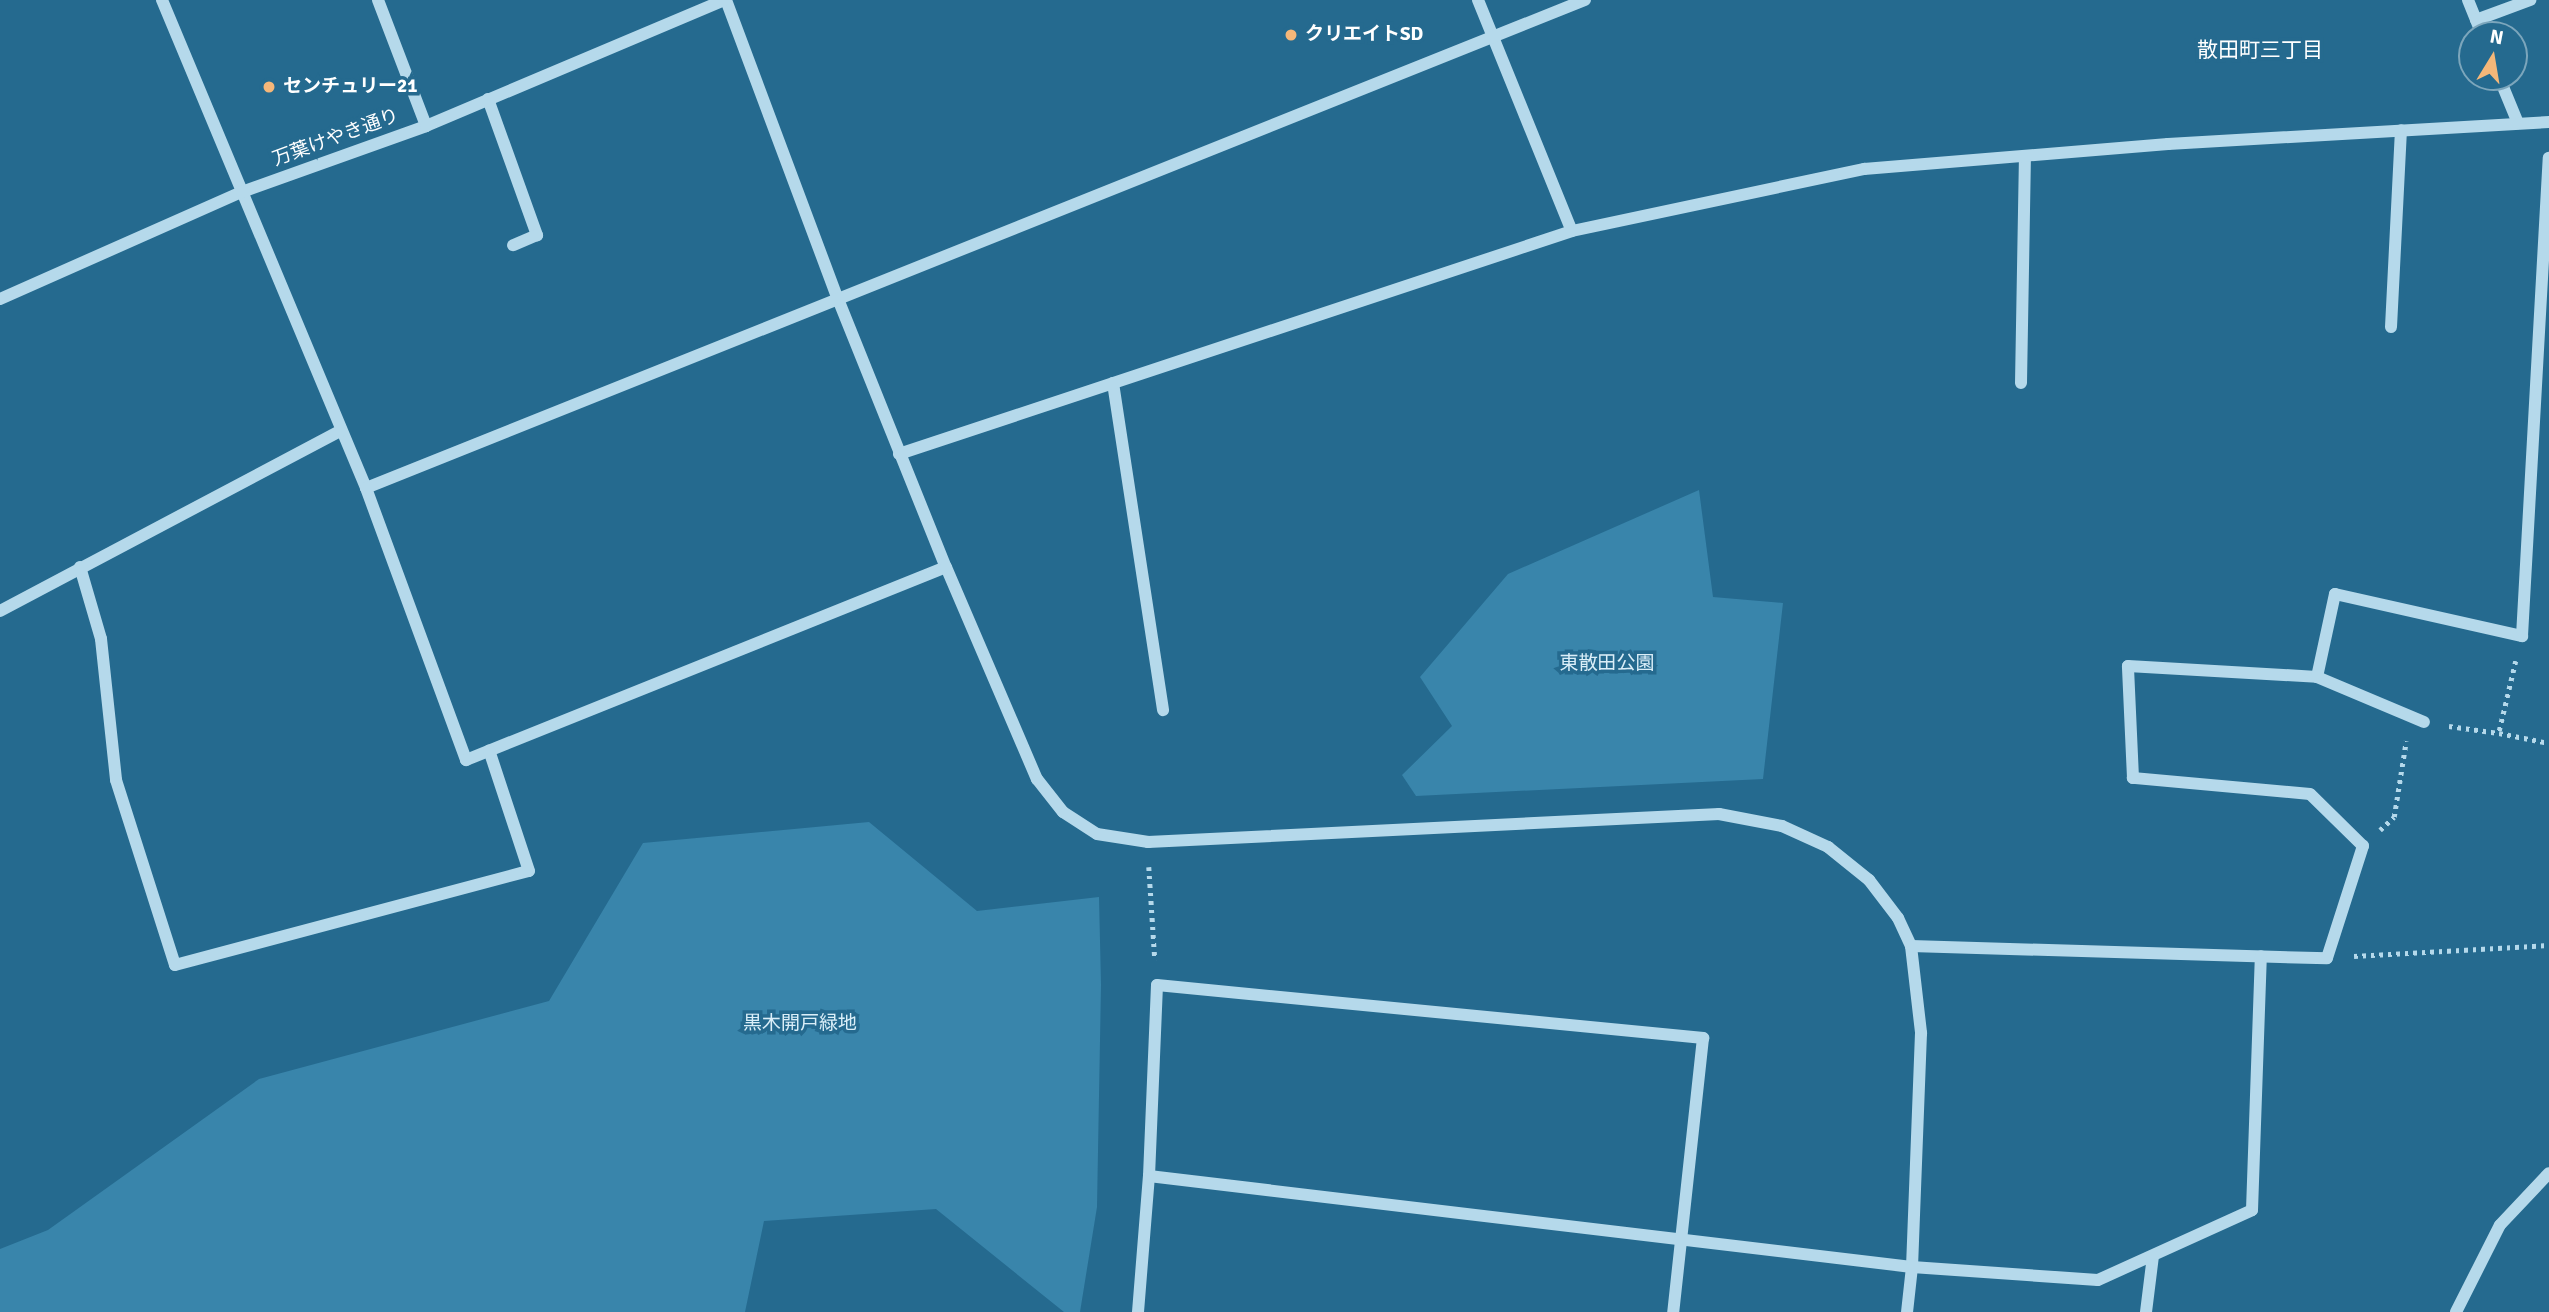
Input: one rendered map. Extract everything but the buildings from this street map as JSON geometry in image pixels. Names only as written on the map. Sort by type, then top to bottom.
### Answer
[{"type":"street","points":[[162,0],[366,488],[466,760],[946,568]]},
{"type":"street","points":[[378,0],[426,126]]},
{"type":"street","points":[[725,0],[838,299],[946,568],[1037,779],[1063,813],[1097,834],[1147,842],[1719,814],[1782,826],[1828,847],[1869,880],[1898,918],[1911,946],[1920,1033],[1912,1267],[1907,1312]]},
{"type":"street","name":"万葉けやき通り","points":[[0,299],[242,192],[426,126],[725,0]]},
{"type":"street","points":[[1478,0],[1572,231]]},
{"type":"street","points":[[366,488],[1585,0]]},
{"type":"street","points":[[2468,0],[2476,20],[2530,0]]},
{"type":"street","points":[[2505,91],[2518,123]]},
{"type":"street","points":[[488,99],[537,235],[513,245]]},
{"type":"street","points":[[899,454],[1572,231],[1864,169],[2401,130],[2549,122]]},
{"type":"street","points":[[2391,327],[2401,130]]},
{"type":"street","points":[[2021,383],[2025,156]]},
{"type":"street","points":[[2317,677],[2335,594],[2522,636],[2549,158]]},
{"type":"street","points":[[1113,383],[1163,710]]},
{"type":"street","points":[[0,611],[340,431]]},
{"type":"street","points":[[80,567],[101,639],[116,780],[175,965],[529,871],[489,751]]},
{"type":"street","points":[[1911,946],[2327,958],[2363,846],[2310,794],[2133,778],[2128,666],[2317,677],[2424,722]]},
{"type":"street","points":[[1150,1177],[1681,1237],[1912,1267],[2098,1280],[2252,1210],[2261,956]]},
{"type":"street","points":[[1138,1312],[1150,1177],[1157,985],[1703,1038],[1673,1312]]},
{"type":"street","points":[[2456,1312],[2500,1225],[2549,1173]]},
{"type":"street","points":[[2146,1312],[2152,1256]]},
{"type":"path","points":[[2499,733],[2522,636]]},
{"type":"path","points":[[2363,846],[2394,817],[2410,716]]},
{"type":"path","points":[[2424,722],[2549,743]]},
{"type":"path","points":[[1147,842],[1157,985]]},
{"type":"path","points":[[2327,958],[2549,945]]},
{"type":"green space","name":"東散田公園","points":[[1699,490],[1713,597],[1783,603],[1763,779],[1416,796],[1402,775],[1452,726],[1420,677],[1508,574]]},
{"type":"green space","name":"黒木開戸緑地","points":[[869,822],[977,911],[1099,897],[1101,985],[1097,1207],[1080,1312],[1064,1312],[936,1209],[764,1221],[745,1312],[0,1312],[0,1249],[48,1230],[259,1079],[549,1001],[643,843]]},
{"type":"place","name":"クリエイトSD","points":[[1291,35]]},
{"type":"place","name":"センチュリー21","points":[[269,87]]},
{"type":"district","name":"散田町三丁目","points":[[2260,50]]}]
